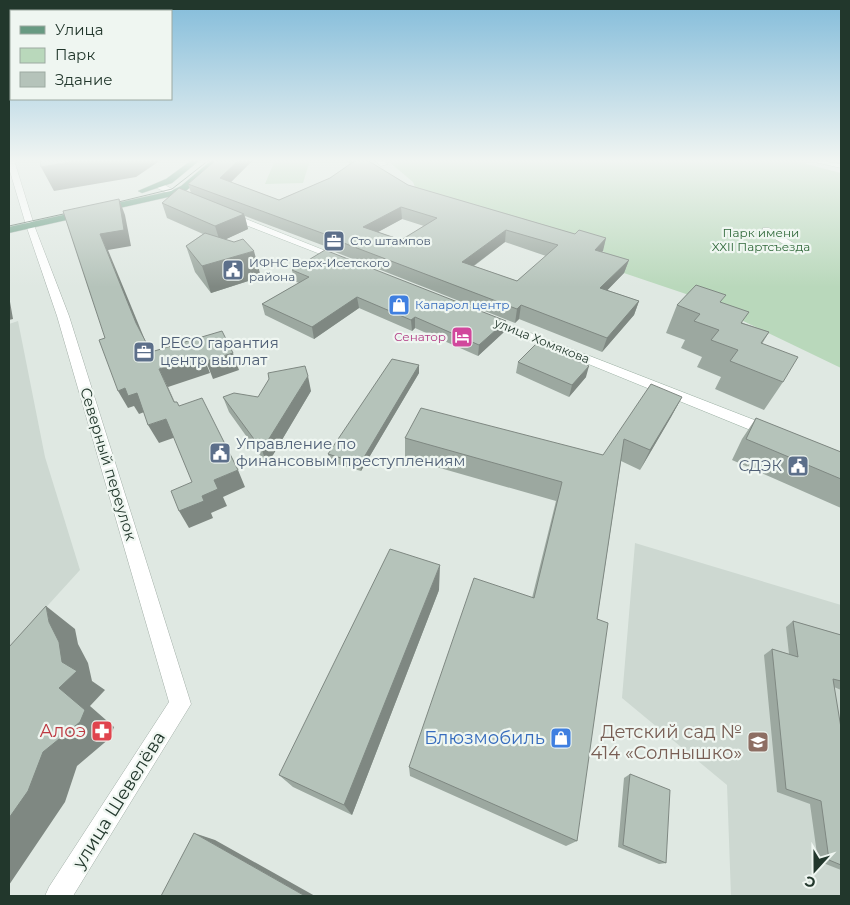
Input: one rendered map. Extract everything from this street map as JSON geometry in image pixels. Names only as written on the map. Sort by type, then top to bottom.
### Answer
[{"type":"main road","points":[[72,206],[89,202]]},
{"type":"main road","points":[[9,220],[28,221],[126,202]]},
{"type":"main road","points":[[9,230],[44,212]]},
{"type":"street","name":"Северный переулок","points":[[22,202],[63,316],[180,704]]},
{"type":"street","points":[[195,202],[199,204]]},
{"type":"street","points":[[216,210],[350,263]]},
{"type":"street","points":[[766,230],[790,244]]},
{"type":"street","name":"улица Хомякова","points":[[474,313],[786,438]]},
{"type":"street","name":"улица Шевелёва","points":[[58,896],[180,704]]},
{"type":"shaded area","points":[[18,321],[45,457],[80,570],[9,648],[9,324]]},
{"type":"shaded area","name":"Детский сад № 414 «Солнышко»","points":[[635,543],[841,605],[841,896],[731,896],[727,785],[622,698]]},
{"type":"green space","name":"Парк имени XXII Партсъезда","points":[[449,202],[841,202],[841,368],[689,295],[612,269],[603,251]]},
{"type":"building","points":[[104,202],[120,202],[124,230],[100,234],[136,323],[151,352],[222,331],[233,353],[206,361],[203,356],[159,369],[174,402],[177,402],[179,406],[202,398],[238,470],[214,480],[218,489],[202,496],[204,501],[179,511],[171,491],[192,482],[166,419],[148,425],[137,393],[128,396],[125,388],[118,391],[99,340],[105,338],[63,211]]},
{"type":"building","points":[[215,202],[244,214],[215,226],[162,203]]},
{"type":"building","points":[[238,202],[467,202],[575,234],[579,230],[606,238],[595,250],[629,260],[600,288],[639,301],[607,338],[521,305],[517,309],[328,237],[330,236]],"holes":[[[401,207],[437,218],[401,240],[363,227]],[[506,230],[558,245],[517,281],[462,262]]]},
{"type":"building","points":[[205,233],[234,242],[243,239],[254,251],[202,266],[186,246]]},
{"type":"building","points":[[325,250],[506,321],[479,345],[415,317],[411,320],[357,297],[312,327],[262,304],[309,277],[292,270]]},
{"type":"building","points":[[696,285],[726,295],[720,302],[749,312],[741,323],[769,332],[761,343],[798,357],[783,382],[730,361],[738,350],[711,340],[719,330],[694,321],[700,314],[677,305]]},
{"type":"building","points":[[536,344],[589,366],[572,385],[518,362]]},
{"type":"building","points":[[392,359],[419,365],[360,464],[328,454]]},
{"type":"building","points":[[305,366],[308,376],[262,450],[223,397],[234,393],[258,397],[269,379],[268,373]]},
{"type":"building","points":[[651,384],[682,397],[650,450],[624,439],[597,619],[608,623],[577,841],[409,767],[474,578],[534,598],[562,482],[405,438],[421,408],[603,455]]},
{"type":"building","points":[[756,418],[841,452],[841,479],[746,439]]},
{"type":"building","points":[[390,549],[440,565],[344,805],[279,775]]},
{"type":"building","points":[[46,606],[49,622],[59,642],[62,662],[77,671],[59,688],[85,710],[80,722],[43,752],[28,791],[9,818],[9,647]]},
{"type":"building","points":[[793,621],[841,635],[841,681],[833,679],[841,728],[841,865],[829,860],[821,801],[786,789],[772,649],[798,657]]},
{"type":"building","points":[[630,774],[670,790],[666,863],[623,845]]},
{"type":"building","points":[[194,833],[305,896],[161,896]]},
{"type":"tram line","points":[[106,205],[117,202]]},
{"type":"tram line","points":[[9,226],[77,211]]},
{"type":"place","name":"Сто штампов","points":[[334,241]]},
{"type":"place","name":"ИФНС Верх-Исетского района","points":[[233,270]]},
{"type":"place","name":"Капарол центр","points":[[399,305]]},
{"type":"place","name":"Сенатор","points":[[462,337]]},
{"type":"place","name":"РЕСО гарантия центр выплат","points":[[144,352]]},
{"type":"place","name":"Управление по финансовым преступлениям","points":[[220,453]]},
{"type":"place","name":"СДЭК","points":[[798,466]]},
{"type":"place","name":"Алоэ","points":[[102,731]]},
{"type":"place","name":"Блюзмобиль","points":[[561,738]]},
{"type":"place","name":"Детский сад № 414 «Солнышко»","points":[[758,742]]}]
